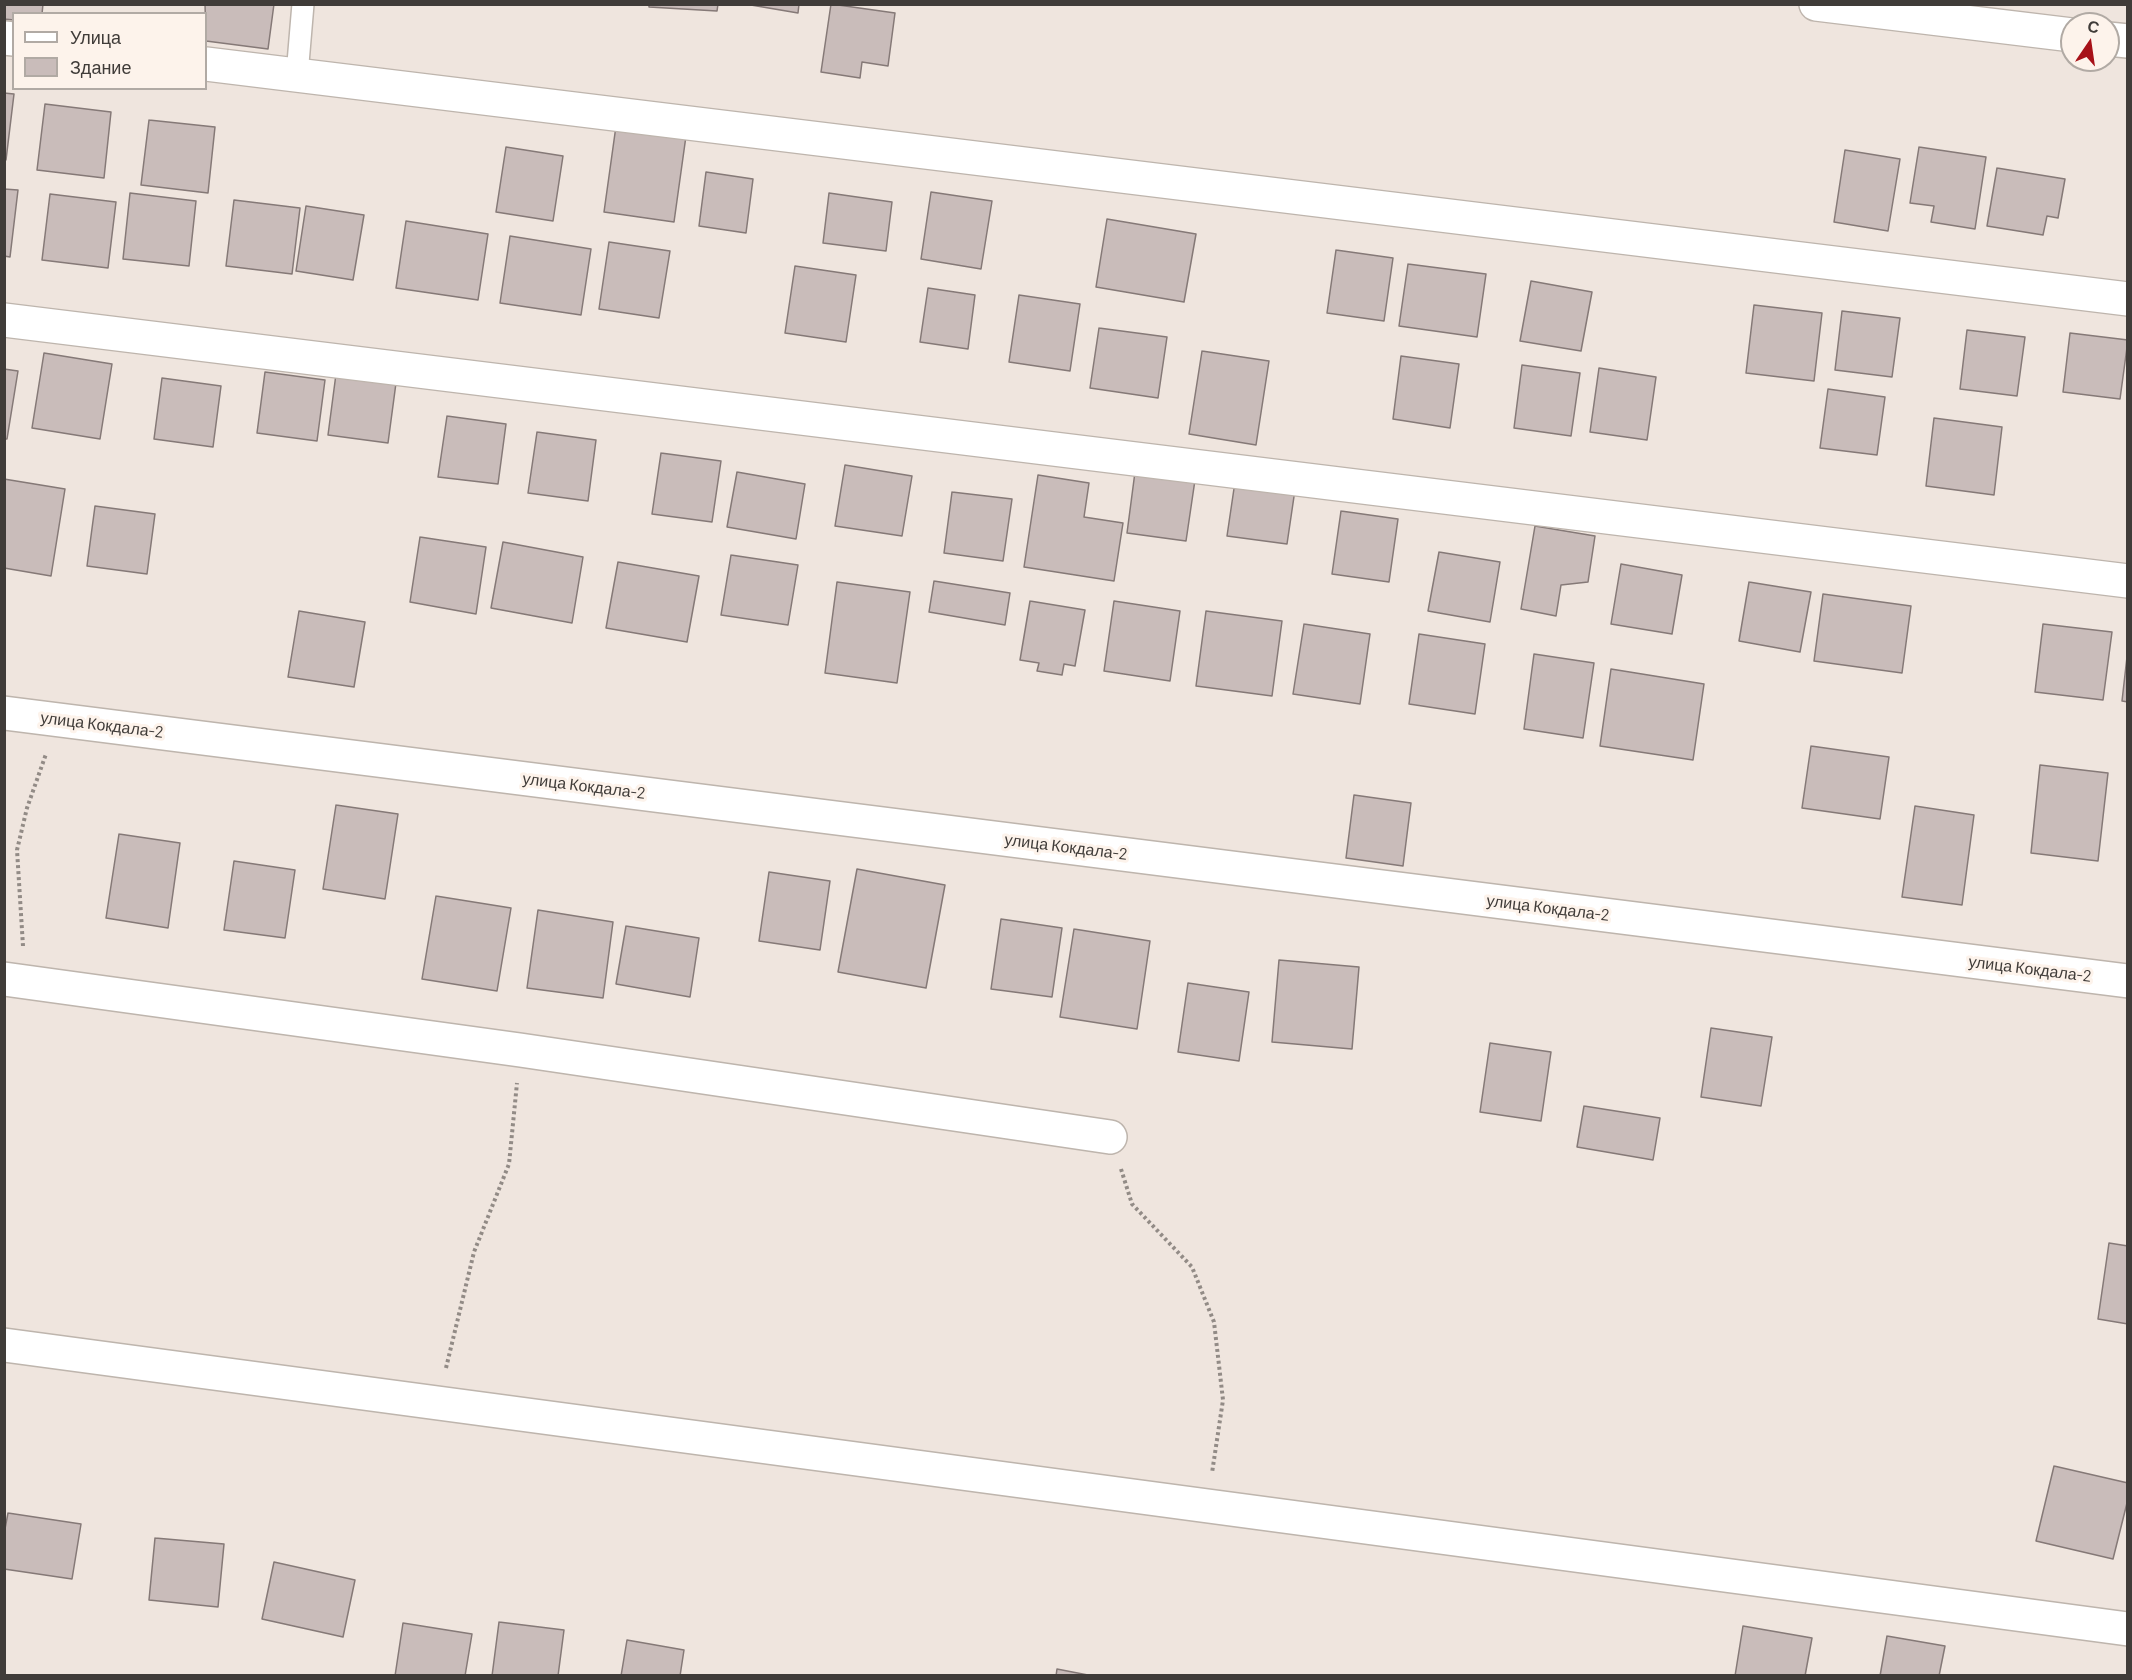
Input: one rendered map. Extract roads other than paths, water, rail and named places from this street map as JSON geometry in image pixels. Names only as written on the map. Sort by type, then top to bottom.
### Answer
[{"type":"street","points":[[1816,4],[2060,33]]},
{"type":"street","points":[[207,64],[2127,299]]},
{"type":"street","points":[[4,320],[2127,581]]},
{"type":"street","name":"улица Кокдала-2","points":[[4,713],[2127,981]]},
{"type":"street","points":[[15,980],[520,1050],[1110,1137]]},
{"type":"street","points":[[4,1345],[2127,1629]]},
{"type":"lane","points":[[297,75],[303,4]]}]
